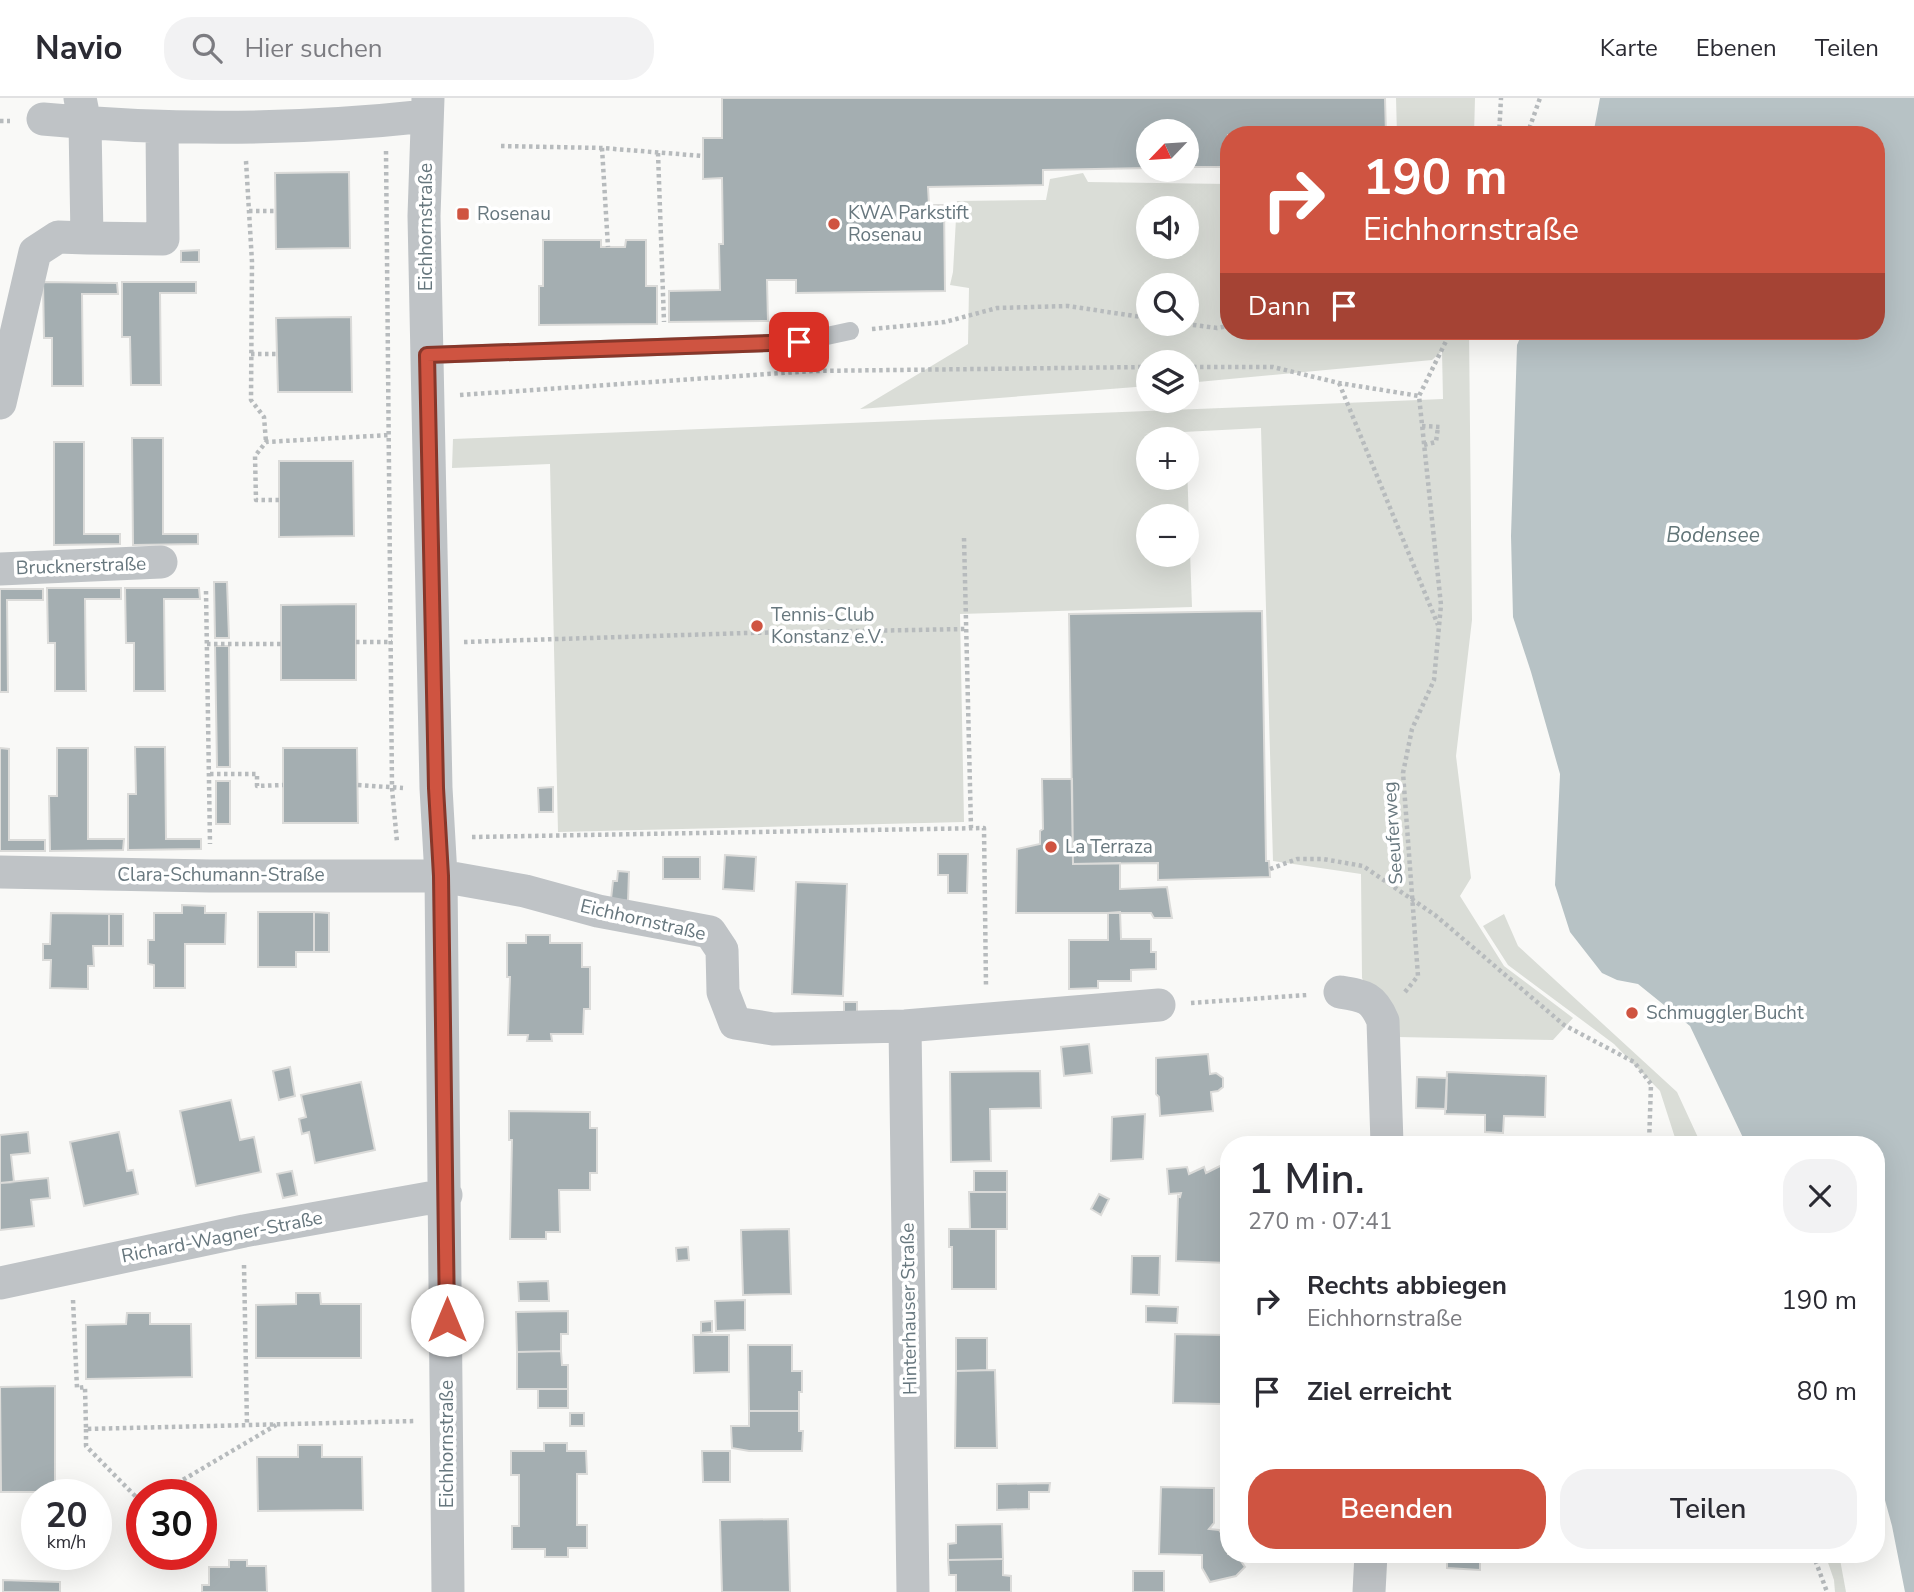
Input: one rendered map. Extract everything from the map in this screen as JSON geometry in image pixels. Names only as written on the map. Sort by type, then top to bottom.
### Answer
[{"type":"street","points":[[43,119],[83,111],[162,127],[245,128],[386,121],[428,107]]},
{"type":"street","name":"Eichhornstraße","points":[[428,107],[424,216],[436,788],[441,876],[448,1592]]},
{"type":"street","points":[[83,111],[87,237]]},
{"type":"street","points":[[0,403],[35,252],[58,237],[163,239],[162,127]]},
{"type":"street","name":"Brucknerstraße","points":[[0,569],[161,562]]},
{"type":"street","name":"Clara-Schumann-Straße","points":[[0,872],[441,876]]},
{"type":"street","name":"Eichhornstraße","points":[[441,876],[525,891],[598,911],[710,932],[722,950],[723,992],[735,1023],[773,1029],[905,1026]]},
{"type":"street","points":[[1340,992],[1363,996],[1376,1006],[1383,1021],[1387,1136]]},
{"type":"street","points":[[905,1026],[1159,1005]]},
{"type":"street","name":"Hinterhauser Straße","points":[[905,1026],[913,1592]]},
{"type":"street","name":"Richard-Wagner-Straße","points":[[0,1283],[244,1230],[446,1195]]},
{"type":"street","points":[[1369,1592],[1371,1563]]},
{"type":"lane","points":[[427,355],[799,342],[850,331]]},
{"type":"path","points":[[1499,126],[1501,98]]},
{"type":"path","points":[[1532,126],[1539,98]]},
{"type":"path","points":[[386,121],[392,788],[397,845]]},
{"type":"path","points":[[245,128],[252,262],[251,400],[264,417],[266,442],[255,456],[256,500],[279,500]]},
{"type":"path","points":[[501,146],[602,148],[703,156]]},
{"type":"path","points":[[602,148],[608,247]]},
{"type":"path","points":[[658,153],[665,330]]},
{"type":"path","points":[[249,211],[275,211]]},
{"type":"path","points":[[850,331],[945,322],[997,308],[1068,306],[1136,316]]},
{"type":"path","points":[[1199,326],[1220,327]]},
{"type":"path","points":[[1199,367],[1273,367],[1339,383],[1419,396],[1447,340]]},
{"type":"path","points":[[251,354],[277,354]]},
{"type":"path","points":[[455,395],[812,371],[1136,367]]},
{"type":"path","points":[[1339,383],[1439,627]]},
{"type":"path","name":"Seeuferweg","points":[[1419,396],[1441,605],[1434,680],[1412,729],[1403,773],[1412,899],[1435,915],[1564,1025],[1634,1062],[1651,1084],[1649,1136]]},
{"type":"path","points":[[1422,426],[1440,427],[1436,442],[1424,444]]},
{"type":"path","points":[[266,442],[429,432]]},
{"type":"path","points":[[964,538],[971,828]]},
{"type":"path","points":[[206,591],[210,876]]},
{"type":"path","points":[[356,642],[967,629]]},
{"type":"path","points":[[207,644],[281,644]]},
{"type":"path","points":[[210,774],[257,774],[257,786],[283,785]]},
{"type":"path","points":[[358,785],[436,788]]},
{"type":"path","points":[[464,837],[984,828],[986,1018]]},
{"type":"path","points":[[1270,869],[1297,859],[1323,859],[1363,866],[1412,899],[1418,975],[1383,1021]]},
{"type":"path","points":[[1159,1005],[1340,992]]},
{"type":"path","points":[[244,1230],[247,1425]]},
{"type":"path","points":[[71,1267],[77,1388],[85,1387],[86,1446],[126,1487]]},
{"type":"path","points":[[86,1429],[447,1421]]},
{"type":"path","points":[[184,1479],[276,1425]]},
{"type":"path","points":[[1817,1563],[1827,1592]]},
{"type":"shaded area","points":[[1396,98],[1475,98],[1474,126],[1397,126]]},
{"type":"shaded area","points":[[1083,173],[1088,182],[1220,184],[1220,340],[1469,340],[1472,620],[1456,756],[1471,878],[1460,896],[1504,966],[1573,1018],[1553,1040],[1397,1037],[1362,978],[1361,874],[1273,861],[1261,428],[1199,431],[1199,427],[1136,427],[1136,490],[1188,490],[1188,504],[1136,504],[1136,567],[1191,567],[1192,607],[960,614],[964,822],[558,832],[550,464],[452,468],[453,439],[1136,411],[1199,413],[1199,409],[1443,399],[1442,351],[1432,360],[1199,382],[1199,350],[1136,350],[1136,387],[860,409],[968,344],[969,288],[950,285],[957,201],[1046,200],[1050,179]]},
{"type":"shaded area","points":[[1504,914],[1518,946],[1677,1092],[1697,1136],[1674,1136],[1660,1091],[1614,1044],[1508,965],[1483,926]]},
{"type":"shaded area","points":[[1828,1563],[1841,1563],[1846,1592],[1835,1592]]},
{"type":"water","name":"Bodensee","points":[[1600,98],[1914,98],[1914,1592],[1905,1592],[1885,1500],[1885,1136],[1742,1136],[1690,1026],[1638,984],[1617,980],[1602,973],[1570,932],[1555,885],[1560,774],[1513,617],[1511,536],[1519,340],[1885,340],[1885,126],[1595,126]]},
{"type":"building","name":"KWA Parkstift Rosenau","points":[[722,98],[1385,98],[1386,126],[1220,126],[1220,167],[1199,167],[1199,119],[1136,119],[1136,168],[1043,170],[1043,185],[928,187],[929,205],[944,205],[945,291],[796,293],[796,280],[767,280],[768,321],[669,322],[669,291],[720,290],[719,244],[723,244],[722,178],[703,179],[703,138],[722,138]]},
{"type":"building","points":[[349,172],[350,248],[276,249],[275,173]]},
{"type":"building","points":[[543,240],[601,240],[601,247],[625,247],[626,240],[646,240],[646,286],[657,286],[657,324],[539,325],[539,286],[543,286]]},
{"type":"building","points":[[199,250],[199,262],[181,262],[181,251]]},
{"type":"building","points":[[43,282],[117,283],[118,294],[82,294],[83,386],[52,386],[52,338],[44,338]]},
{"type":"building","points":[[122,282],[196,282],[196,293],[160,293],[161,385],[131,385],[130,337],[122,337]]},
{"type":"building","points":[[351,317],[352,392],[278,392],[276,318]]},
{"type":"building","points":[[132,438],[163,438],[163,534],[198,534],[198,544],[133,545]]},
{"type":"building","points":[[54,442],[84,442],[84,534],[120,534],[120,544],[54,545]]},
{"type":"building","points":[[279,461],[353,461],[354,536],[279,537]]},
{"type":"building","points":[[214,582],[227,582],[229,638],[215,638]]},
{"type":"building","points":[[47,588],[121,588],[121,599],[85,599],[86,691],[55,691],[55,643],[48,643]]},
{"type":"building","points":[[125,588],[199,588],[200,599],[164,599],[165,691],[134,691],[134,643],[126,643]]},
{"type":"building","points":[[0,589],[43,589],[43,600],[7,600],[8,692],[0,692]]},
{"type":"building","points":[[356,604],[356,680],[281,680],[281,605]]},
{"type":"building","points":[[1262,611],[1266,861],[1269,861],[1270,877],[1158,880],[1158,863],[1073,864],[1069,614]]},
{"type":"building","points":[[215,646],[229,646],[230,767],[217,767]]},
{"type":"building","points":[[135,747],[165,747],[166,839],[201,839],[201,849],[128,850],[128,794],[136,794]]},
{"type":"building","points":[[0,748],[9,749],[9,840],[45,840],[45,851],[0,851]]},
{"type":"building","points":[[57,748],[88,748],[88,839],[124,839],[123,850],[50,851],[49,796],[57,796]]},
{"type":"building","points":[[283,748],[357,748],[358,823],[283,823]]},
{"type":"building","name":"La Terraza","points":[[1042,779],[1072,779],[1073,864],[1120,863],[1120,889],[1167,887],[1172,918],[1154,918],[1151,913],[1016,913],[1017,849],[1040,844],[1040,831],[1043,829]]},
{"type":"building","points":[[216,781],[230,781],[230,824],[216,824]]},
{"type":"building","points":[[553,787],[553,812],[539,812],[538,788]]},
{"type":"building","points":[[938,854],[968,854],[967,893],[948,893],[948,875],[938,875]]},
{"type":"building","points":[[938,854],[968,854],[967,893],[948,893],[948,875],[938,875]]},
{"type":"building","points":[[725,855],[756,857],[754,891],[723,889]]},
{"type":"building","points":[[663,857],[700,857],[700,879],[663,879]]},
{"type":"building","points":[[618,871],[629,872],[628,901],[611,899],[613,881],[617,881]]},
{"type":"building","points":[[796,882],[847,884],[843,996],[792,994]]},
{"type":"building","points":[[182,905],[205,906],[205,913],[226,913],[225,944],[185,944],[185,988],[154,988],[154,965],[148,964],[148,940],[154,940],[154,913],[182,913]]},
{"type":"building","points":[[258,912],[314,912],[314,952],[296,952],[296,967],[258,967]]},
{"type":"building","points":[[314,912],[329,913],[329,952],[314,952]]},
{"type":"building","points":[[1120,912],[1121,939],[1151,939],[1151,952],[1156,952],[1156,969],[1131,970],[1131,981],[1098,981],[1098,988],[1069,989],[1069,940],[1108,940],[1108,913]]},
{"type":"building","points":[[51,913],[123,914],[123,946],[93,946],[94,966],[88,966],[88,989],[50,988],[51,960],[43,960],[43,944],[50,944]]},
{"type":"building","points":[[109,914],[123,914],[123,946],[109,946]]},
{"type":"building","points":[[526,935],[550,935],[550,943],[582,943],[582,967],[590,967],[590,1009],[584,1009],[583,1034],[551,1034],[552,1041],[527,1041],[528,1035],[508,1035],[510,977],[507,977],[507,943],[526,943]]},
{"type":"building","points":[[844,1002],[857,1002],[857,1014],[844,1013]]},
{"type":"building","points":[[1089,1044],[1092,1073],[1064,1076],[1061,1047]]},
{"type":"building","points":[[1208,1054],[1210,1074],[1216,1073],[1223,1078],[1223,1087],[1211,1092],[1213,1111],[1160,1116],[1159,1097],[1156,1094],[1156,1058]]},
{"type":"building","points":[[290,1067],[295,1096],[279,1100],[273,1071]]},
{"type":"building","points":[[1040,1071],[1041,1108],[990,1109],[991,1161],[951,1162],[950,1072]]},
{"type":"building","points":[[1447,1072],[1546,1076],[1545,1117],[1504,1116],[1503,1133],[1485,1132],[1485,1115],[1445,1114]]},
{"type":"building","points":[[1417,1077],[1447,1078],[1446,1109],[1416,1108]]},
{"type":"building","points":[[361,1082],[375,1150],[315,1163],[309,1132],[302,1134],[299,1119],[306,1117],[301,1095]]},
{"type":"building","points":[[231,1100],[240,1140],[254,1137],[261,1172],[196,1186],[180,1111]]},
{"type":"building","points":[[509,1111],[590,1112],[590,1128],[597,1128],[597,1173],[590,1173],[590,1190],[559,1190],[560,1232],[546,1232],[546,1239],[510,1239],[512,1140],[509,1140]]},
{"type":"building","points":[[1145,1114],[1143,1159],[1111,1161],[1112,1117]]},
{"type":"building","points":[[28,1132],[30,1153],[11,1155],[14,1182],[0,1183],[0,1135]]},
{"type":"building","points":[[119,1132],[127,1171],[133,1170],[138,1194],[84,1206],[70,1142]]},
{"type":"building","points":[[1220,1166],[1220,1263],[1176,1261],[1178,1196],[1180,1197],[1181,1193],[1169,1194],[1167,1169],[1187,1167],[1189,1174],[1204,1167],[1206,1173]]},
{"type":"building","points":[[292,1171],[297,1195],[283,1198],[277,1174]]},
{"type":"building","points":[[974,1171],[1007,1171],[1007,1192],[974,1192]]},
{"type":"building","points":[[48,1178],[50,1198],[31,1200],[34,1226],[0,1230],[0,1183]]},
{"type":"building","points":[[969,1192],[1007,1192],[1007,1229],[970,1229]]},
{"type":"building","points":[[1099,1194],[1109,1199],[1101,1215],[1091,1209]]},
{"type":"building","points":[[789,1229],[791,1294],[743,1295],[741,1230]]},
{"type":"building","points":[[949,1229],[996,1229],[996,1289],[952,1289]]},
{"type":"building","points":[[688,1247],[689,1260],[677,1261],[676,1248]]},
{"type":"building","points":[[1132,1256],[1160,1256],[1159,1295],[1131,1294]]},
{"type":"building","points":[[548,1281],[549,1301],[519,1301],[518,1282]]},
{"type":"building","points":[[296,1293],[320,1293],[321,1304],[361,1304],[361,1358],[256,1358],[256,1305],[296,1304]]},
{"type":"building","points":[[745,1300],[745,1330],[716,1331],[715,1301]]},
{"type":"building","points":[[1146,1306],[1178,1307],[1177,1323],[1146,1322]]},
{"type":"building","points":[[568,1311],[568,1334],[561,1334],[561,1351],[517,1352],[516,1312]]},
{"type":"building","points":[[127,1313],[150,1313],[150,1324],[191,1324],[192,1377],[86,1379],[86,1325],[126,1324]]},
{"type":"building","points":[[712,1321],[712,1332],[701,1333],[701,1322]]},
{"type":"building","points":[[1175,1334],[1220,1335],[1220,1404],[1173,1403]]},
{"type":"building","points":[[693,1335],[729,1335],[729,1372],[694,1373]]},
{"type":"building","points":[[956,1338],[987,1338],[987,1370],[956,1371]]},
{"type":"building","points":[[748,1345],[792,1345],[792,1371],[802,1371],[799,1411],[749,1411]]},
{"type":"building","points":[[561,1351],[562,1365],[568,1365],[568,1389],[517,1389],[517,1352]]},
{"type":"building","points":[[995,1370],[997,1448],[955,1448],[956,1371]]},
{"type":"building","points":[[55,1386],[55,1479],[21,1479],[21,1492],[1,1492],[0,1387]]},
{"type":"building","points":[[538,1389],[568,1389],[568,1408],[538,1408]]},
{"type":"building","points":[[749,1411],[799,1411],[799,1431],[803,1431],[802,1451],[749,1451],[732,1448],[731,1426],[749,1426]]},
{"type":"building","points":[[570,1413],[584,1413],[584,1426],[570,1426]]},
{"type":"building","points":[[544,1443],[567,1443],[567,1451],[586,1451],[587,1474],[577,1474],[577,1525],[587,1525],[587,1548],[568,1548],[568,1557],[545,1557],[545,1549],[512,1549],[512,1526],[519,1526],[519,1475],[511,1475],[511,1451],[544,1451]]},
{"type":"building","points":[[298,1445],[322,1445],[322,1457],[362,1457],[363,1510],[258,1511],[257,1457],[298,1457]]},
{"type":"building","points":[[702,1451],[730,1451],[730,1482],[703,1482]]},
{"type":"building","points":[[1050,1483],[1049,1492],[1029,1492],[1029,1509],[997,1510],[997,1484]]},
{"type":"building","points":[[1161,1487],[1214,1488],[1214,1523],[1209,1529],[1220,1531],[1220,1563],[1242,1563],[1245,1567],[1236,1576],[1210,1582],[1202,1568],[1202,1555],[1159,1554]]},
{"type":"building","points":[[788,1519],[790,1592],[722,1592],[720,1520]]},
{"type":"building","points":[[1002,1524],[1003,1559],[948,1560],[948,1544],[956,1543],[956,1525]]},
{"type":"building","points":[[1003,1559],[1003,1575],[1011,1576],[1011,1592],[956,1592],[956,1575],[949,1575],[948,1560]]},
{"type":"building","points":[[229,1560],[247,1560],[247,1566],[266,1566],[267,1592],[202,1592],[202,1585],[209,1585],[209,1570],[229,1567]]},
{"type":"building","points":[[1447,1563],[1480,1563],[1480,1570],[1447,1568]]},
{"type":"building","points":[[1133,1571],[1164,1571],[1164,1592],[1133,1592]]},
{"type":"building","points":[[3,1580],[60,1582],[60,1592],[3,1592]]},
{"type":"place","name":"Rosenau","points":[[463,214]]},
{"type":"place","name":"KWA Parkstift Rosenau","points":[[834,224]]},
{"type":"place","name":"Tennis-Club Konstanz e.V.","points":[[757,626]]},
{"type":"place","name":"La Terraza","points":[[1051,847]]},
{"type":"place","name":"Schmuggler Bucht","points":[[1632,1013]]},
{"type":"route","points":[[447,1320],[441,876],[436,788],[427,355],[799,342]]}]
